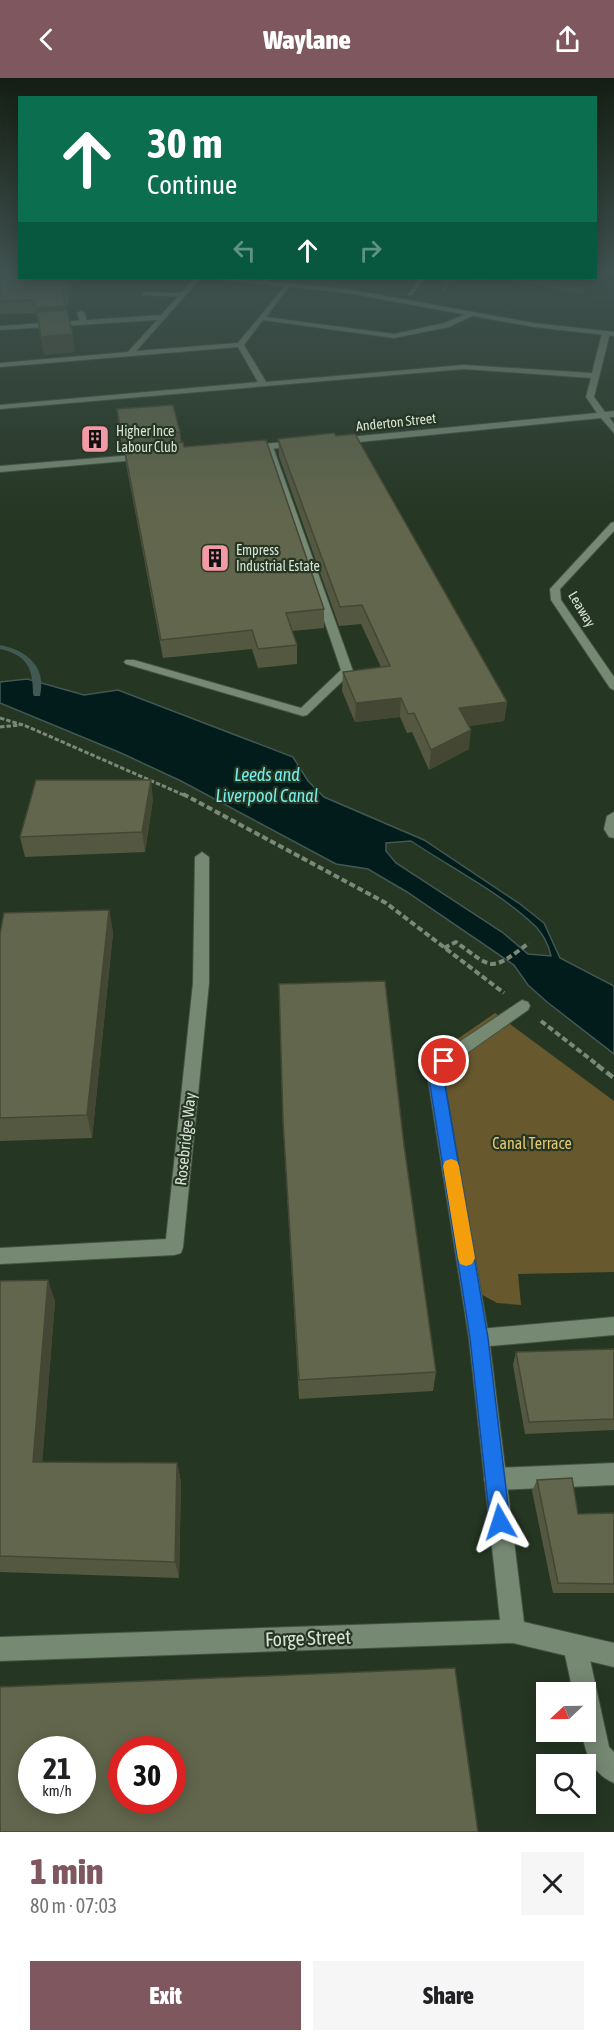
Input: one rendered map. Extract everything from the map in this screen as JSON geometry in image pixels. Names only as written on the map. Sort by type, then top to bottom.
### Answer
[{"type":"street","points":[[0,365],[144,353]]},
{"type":"street","points":[[245,353],[263,384]]},
{"type":"street","points":[[604,353],[590,398],[614,430]]},
{"type":"street","points":[[0,406],[464,367],[596,376]]},
{"type":"street","name":"Anderton Street","points":[[328,442],[614,414]]},
{"type":"street","points":[[237,449],[305,444]]},
{"type":"street","points":[[130,662],[303,712],[347,671],[269,447]]},
{"type":"street","points":[[0,469],[161,455]]},
{"type":"street","name":"Leaway","points":[[614,525],[555,589],[556,600],[614,687]]},
{"type":"street","points":[[614,816],[611,829],[614,834]]},
{"type":"street","name":"Rosebridge Way","points":[[0,1256],[174,1247],[201,983],[202,857]]},
{"type":"street","points":[[513,1631],[479,1338],[436,1079],[444,1061],[522,1006]]},
{"type":"street","points":[[479,1338],[614,1326]]},
{"type":"street","points":[[495,1479],[614,1473]]},
{"type":"street","name":"Forge Street","points":[[0,1649],[513,1631],[614,1655]]},
{"type":"street","points":[[575,1646],[598,1753],[614,1770]]},
{"type":"path","points":[[0,718],[22,725],[175,790],[276,842],[386,903],[614,1078]]},
{"type":"path","points":[[0,727],[22,725]]},
{"type":"path","points":[[444,948],[456,942],[486,964],[501,964],[529,943]]},
{"type":"green space","name":"Canal Terrace","points":[[495,1013],[614,1101],[614,1272],[518,1274],[521,1305],[497,1303],[477,1292],[430,1058]]},
{"type":"water","name":"Leeds and Liverpool Canal","points":[[27,679],[84,695],[118,690],[293,757],[308,781],[324,797],[424,840],[520,904],[544,923],[560,958],[614,986],[614,1054],[547,1002],[528,985],[514,965],[407,892],[368,869],[336,864],[181,781],[121,753],[0,703],[0,682]],"holes":[[[411,841],[520,912],[539,931],[547,943],[551,956],[528,954],[502,932],[396,863],[386,851],[386,843]]]},
{"type":"building","points":[[173,405],[180,432],[122,437],[117,409]]},
{"type":"building","points":[[334,433],[336,436],[355,434],[507,702],[459,708],[471,730],[431,750],[414,713],[408,714],[401,698],[356,703],[343,672],[390,666],[362,605],[340,607],[278,439]]},
{"type":"building","name":"Empress Industrial Estate","points":[[266,440],[324,609],[286,613],[297,645],[258,649],[252,630],[161,640],[124,447],[183,442],[184,447]]},
{"type":"building","points":[[36,780],[151,780],[142,832],[20,837]]},
{"type":"building","points":[[109,910],[87,1115],[0,1118],[0,934],[4,913]]},
{"type":"building","points":[[385,981],[404,1145],[436,1372],[299,1380],[283,1121],[279,984]]},
{"type":"building","points":[[48,1280],[33,1462],[177,1463],[175,1562],[0,1556],[0,1281]]},
{"type":"building","points":[[614,1349],[614,1419],[529,1422],[516,1352]]},
{"type":"building","points":[[572,1478],[578,1514],[614,1513],[614,1584],[558,1583],[537,1480]]},
{"type":"building","points":[[455,1668],[478,1832],[0,1832],[0,1687]]},
{"type":"waterway","points":[[0,647],[18,652],[29,661],[36,675],[37,694]]},
{"type":"slow traffic","points":[[451,1166],[466,1258]]},
{"type":"place","name":"Higher Ince Labour Club","points":[[95,439]]},
{"type":"place","name":"Empress Industrial Estate","points":[[215,558]]},
{"type":"route","points":[[444,1061],[436,1079],[479,1338],[500,1522]]}]
